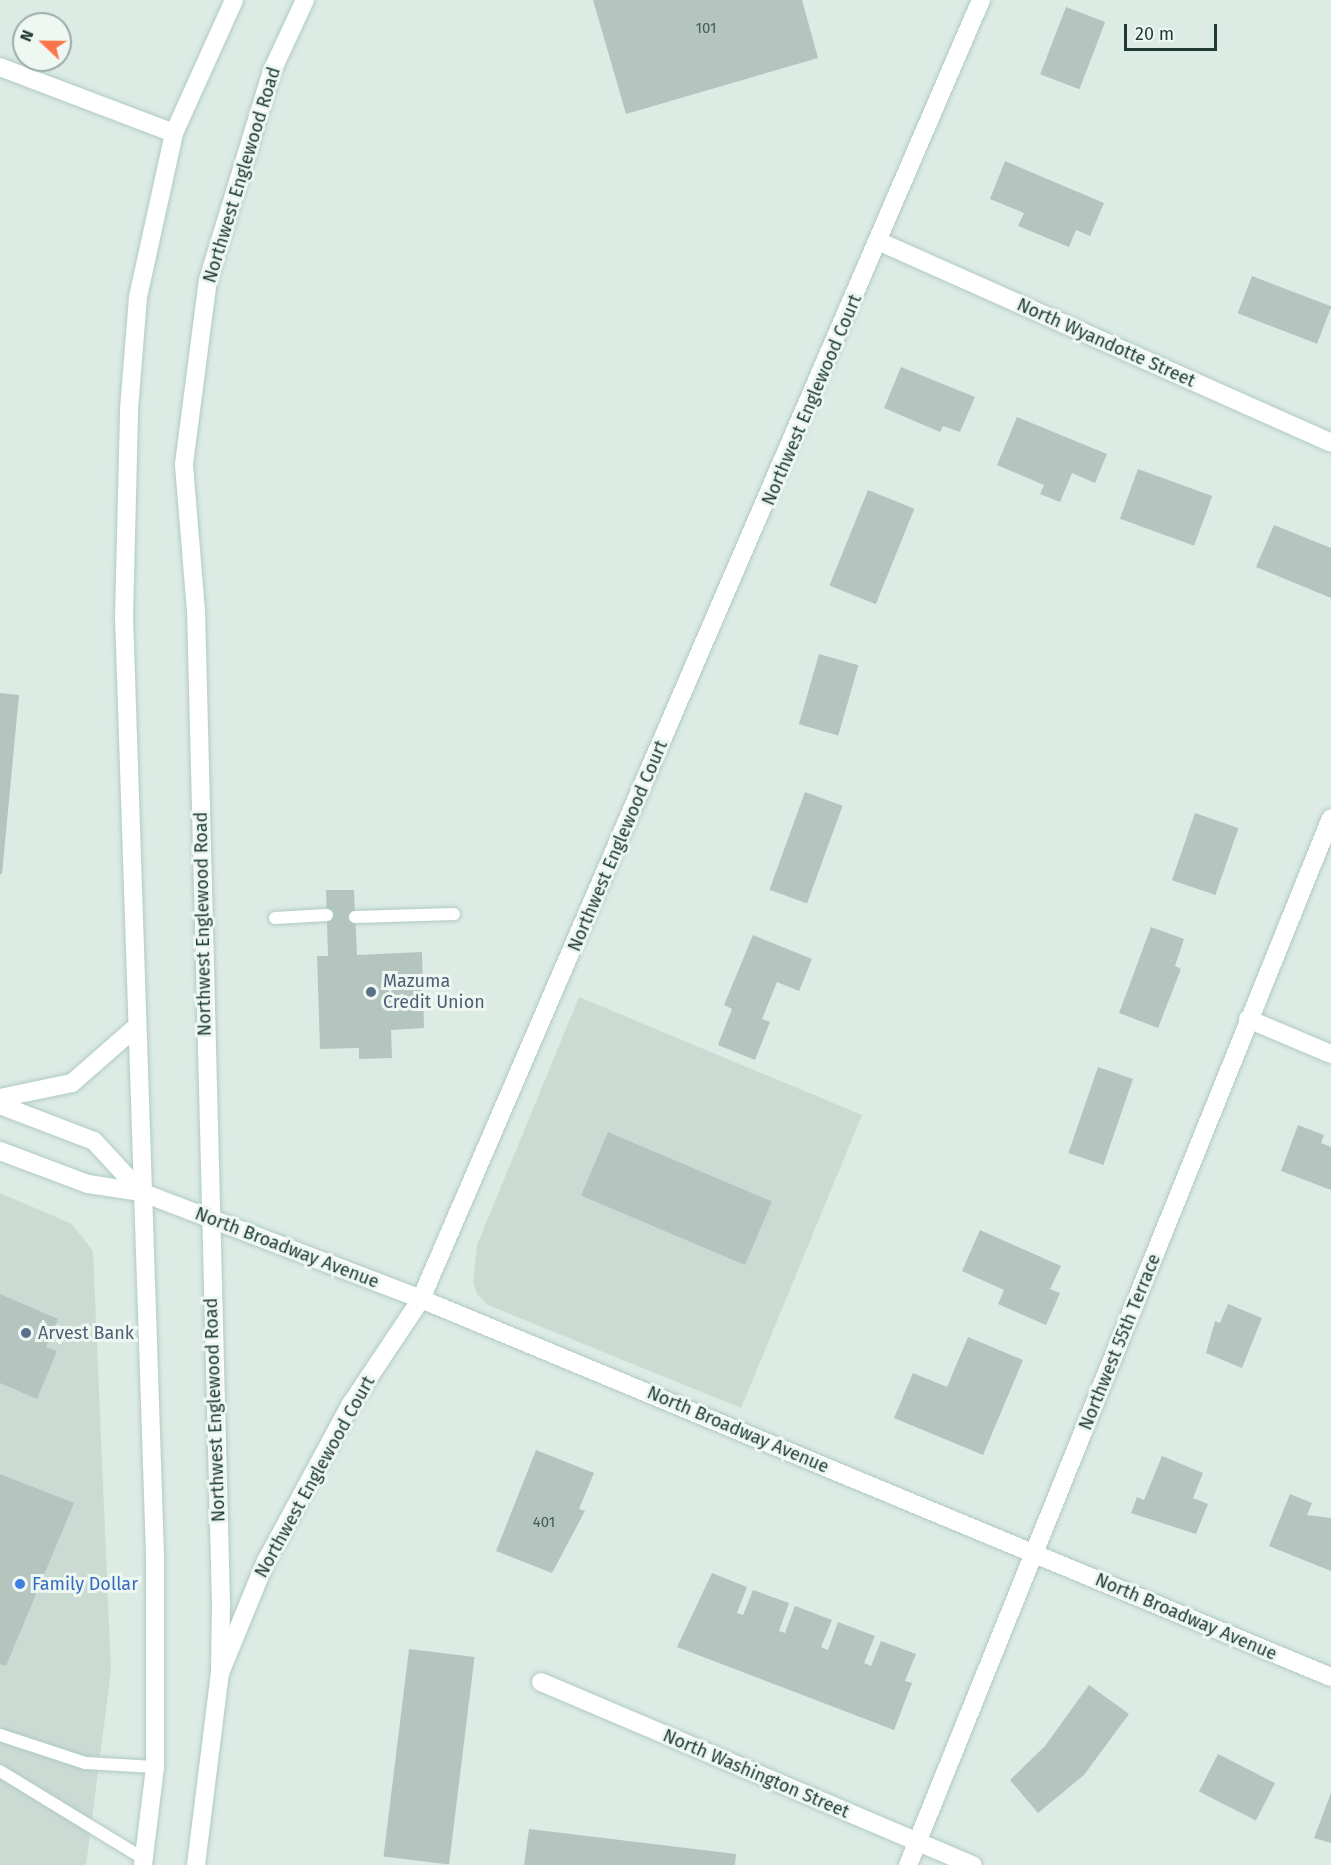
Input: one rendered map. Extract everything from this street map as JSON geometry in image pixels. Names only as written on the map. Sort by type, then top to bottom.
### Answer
[{"type":"street","points":[[144,1862],[155,1767],[155,1555],[141,1192],[124,618],[129,409],[138,297],[174,133],[234,0]]},
{"type":"street","name":"Northwest Englewood Road","points":[[196,1865],[220,1673],[196,611],[184,464],[208,280],[272,71],[305,0]]},
{"type":"street","name":"Northwest Englewood Court","points":[[220,1673],[266,1561],[351,1404],[421,1299],[880,242],[981,0]]},
{"type":"street","points":[[0,67],[174,133]]},
{"type":"street","name":"North Wyandotte Street","points":[[880,242],[1331,444]]},
{"type":"street","name":"Northwest 55th Terrace","points":[[908,1865],[920,1844],[1248,1019],[1331,818]]},
{"type":"street","points":[[1248,1019],[1331,1054]]},
{"type":"street","points":[[0,1098],[72,1083],[136,1027]]},
{"type":"street","name":"North Broadway Avenue","points":[[0,1105],[94,1142],[141,1192]]},
{"type":"street","name":"North Broadway Avenue","points":[[0,1151],[88,1184],[141,1192],[209,1220],[421,1299],[1331,1677]]},
{"type":"street","name":"North Washington Street","points":[[541,1682],[973,1865]]},
{"type":"lane","points":[[355,917],[454,914]]},
{"type":"lane","points":[[275,918],[327,915]]},
{"type":"lane","points":[[0,1735],[85,1763],[155,1767]]},
{"type":"lane","points":[[0,1771],[144,1862]]},
{"type":"shaded area","points":[[579,997],[862,1115],[741,1408],[488,1305],[477,1294],[473,1282],[477,1245]]},
{"type":"shaded area","points":[[0,1193],[72,1224],[93,1251],[111,1671],[86,1865],[0,1865]]},
{"type":"building","points":[[593,0],[802,0],[818,58],[626,114]]},
{"type":"building","points":[[1066,7],[1105,22],[1079,89],[1040,74]]},
{"type":"building","points":[[1005,161],[1104,203],[1090,236],[1076,230],[1069,247],[1018,226],[1024,213],[990,199]]},
{"type":"building","points":[[1252,276],[1331,306],[1317,344],[1238,313]]},
{"type":"building","points":[[901,367],[975,397],[960,432],[943,426],[940,432],[884,408]]},
{"type":"building","points":[[1017,417],[1107,454],[1095,483],[1072,473],[1060,502],[1040,494],[1044,485],[997,465]]},
{"type":"building","points":[[1138,469],[1212,496],[1194,546],[1120,519]]},
{"type":"building","points":[[868,490],[914,509],[876,604],[829,585]]},
{"type":"building","points":[[1274,525],[1331,548],[1331,598],[1256,567]]},
{"type":"building","points":[[819,654],[858,665],[838,735],[799,724]]},
{"type":"building","points":[[0,693],[19,695],[2,874],[0,874]]},
{"type":"building","points":[[805,792],[843,806],[807,903],[769,890]]},
{"type":"building","points":[[1195,813],[1238,828],[1215,895],[1172,880]]},
{"type":"building","name":"Mazuma Credit Union","points":[[326,890],[354,890],[357,955],[422,952],[424,1028],[391,1030],[392,1058],[359,1059],[359,1048],[320,1049],[317,956],[328,956]]},
{"type":"building","points":[[1151,927],[1184,939],[1175,966],[1181,969],[1158,1028],[1119,1013]]},
{"type":"building","points":[[753,935],[812,959],[799,991],[777,982],[762,1019],[770,1022],[755,1060],[718,1045],[732,1009],[724,1005]]},
{"type":"building","points":[[1098,1067],[1133,1079],[1103,1165],[1068,1153]]},
{"type":"building","points":[[1298,1125],[1324,1135],[1321,1143],[1331,1147],[1331,1190],[1281,1171]]},
{"type":"building","points":[[608,1132],[772,1202],[745,1265],[581,1196]]},
{"type":"building","points":[[980,1230],[1061,1266],[1050,1289],[1060,1293],[1046,1325],[998,1304],[1004,1290],[962,1271]]},
{"type":"building","name":"Arvest Bank","points":[[0,1294],[58,1319],[46,1347],[57,1351],[37,1399],[0,1383]]},
{"type":"building","points":[[1228,1304],[1262,1318],[1242,1368],[1206,1353],[1215,1321],[1220,1323]]},
{"type":"building","points":[[968,1337],[1023,1360],[983,1455],[894,1418],[913,1373],[947,1387]]},
{"type":"building","points":[[536,1450],[594,1473],[579,1509],[585,1511],[552,1573],[496,1551]]},
{"type":"building","points":[[1162,1456],[1203,1473],[1193,1498],[1208,1504],[1196,1534],[1131,1513],[1137,1497],[1144,1500]]},
{"type":"building","name":"Family Dollar","points":[[0,1474],[74,1503],[6,1666],[0,1664]]},
{"type":"building","points":[[1290,1494],[1312,1503],[1307,1515],[1331,1518],[1331,1571],[1269,1546]]},
{"type":"building","points":[[712,1573],[747,1587],[737,1613],[743,1615],[753,1590],[789,1603],[779,1631],[785,1633],[795,1606],[832,1620],[821,1647],[828,1650],[838,1622],[875,1636],[864,1663],[871,1666],[881,1641],[916,1654],[905,1681],[912,1683],[894,1730],[677,1647]]},
{"type":"building","points":[[409,1649],[475,1657],[449,1864],[384,1856]]},
{"type":"building","points":[[1089,1685],[1129,1714],[1084,1775],[1038,1813],[1010,1780],[1045,1746]]},
{"type":"building","points":[[1218,1754],[1275,1783],[1256,1820],[1199,1791]]},
{"type":"building","points":[[1331,1793],[1331,1843],[1314,1838]]},
{"type":"building","points":[[529,1829],[736,1854],[735,1865],[524,1865]]},
{"type":"place","name":"Mazuma Credit Union","points":[[371,992]]},
{"type":"place","name":"Arvest Bank","points":[[26,1333]]},
{"type":"place","name":"Family Dollar","points":[[20,1584]]}]
